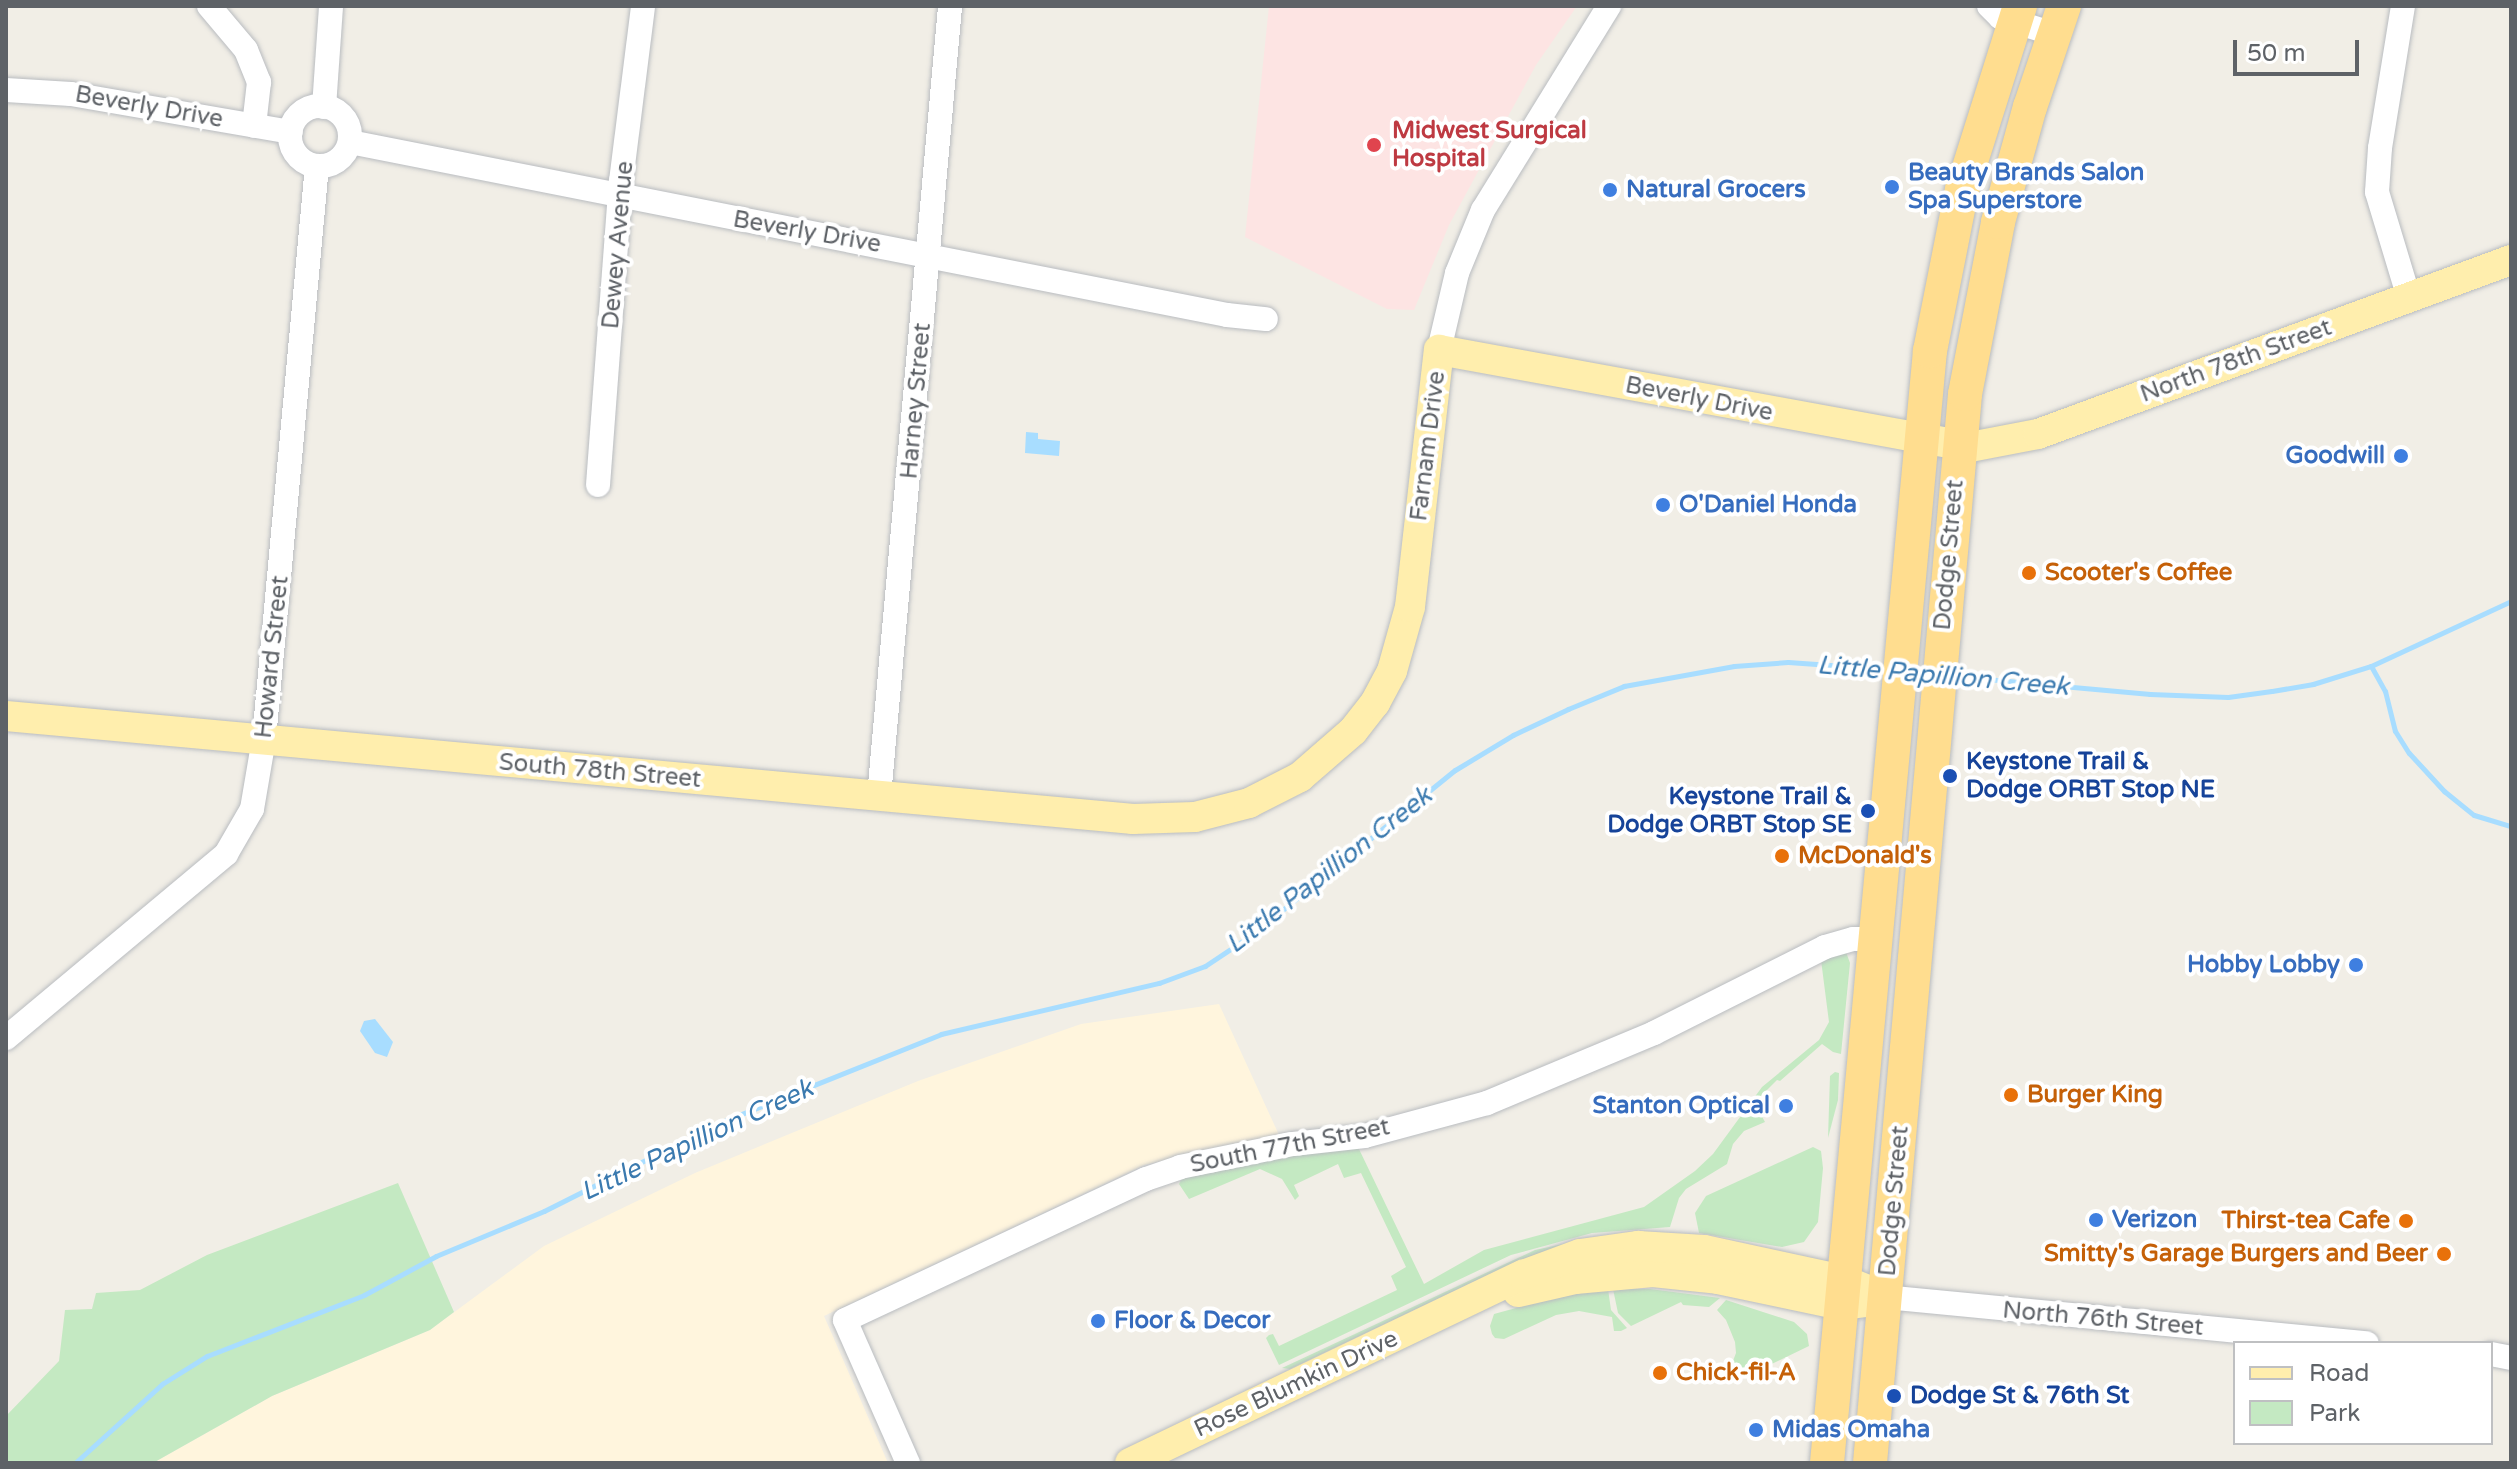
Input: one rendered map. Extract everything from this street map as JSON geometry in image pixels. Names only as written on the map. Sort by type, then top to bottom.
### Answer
[{"type":"highway","name":"Dodge Street","points":[[1827,1463],[1919,440],[1933,329],[1952,231],[2008,9]]},
{"type":"highway","name":"Dodge Street","points":[[1870,1463],[1958,448],[1972,347],[1993,243],[2025,122],[2059,20]]},
{"type":"main road","name":"North 78th Street","points":[[1958,448],[2008,442],[2038,434],[2511,260]]},
{"type":"main road","name":"Beverly Drive","points":[[1439,350],[1958,448]]},
{"type":"main road","name":"Farnam Drive","points":[[1195,817],[1249,803],[1300,777],[1353,731],[1375,703],[1392,671],[1408,615],[1439,350]]},
{"type":"main road","name":"South 78th Street","points":[[6,716],[1133,819],[1195,817]]},
{"type":"main road","name":"Rose Blumkin Drive","points":[[1130,1463],[1462,1305],[1575,1279],[1653,1272],[1842,1293]]},
{"type":"main road","name":"North 76th Street","points":[[1842,1293],[1885,1297]]},
{"type":"street","points":[[209,6],[246,50],[259,82],[254,126]]},
{"type":"street","points":[[324,107],[331,6]]},
{"type":"street","name":"Dewey Avenue","points":[[598,485],[621,198],[643,6]]},
{"type":"street","name":"Harney Street","points":[[879,796],[950,6]]},
{"type":"street","name":"Farnam Drive","points":[[1439,350],[1457,273],[1483,210],[1609,6]]},
{"type":"street","points":[[2403,6],[2380,148],[2377,192],[2409,298]]},
{"type":"street","name":"Dodge Street","points":[[2008,9],[2059,20]]},
{"type":"street","name":"Beverly Drive","points":[[6,90],[71,94],[291,132]]},
{"type":"street","points":[[324,107],[341,115],[347,123],[350,142],[341,157],[317,166],[308,164],[294,151],[291,132],[294,123],[306,110],[324,107]]},
{"type":"street","name":"Beverly Drive","points":[[350,142],[621,198],[929,254],[1227,315],[1266,319]]},
{"type":"street","name":"Howard Street","points":[[6,1038],[226,854],[245,825],[257,795],[317,166]]},
{"type":"street","name":"South 77th Street","points":[[908,1463],[845,1320],[1146,1179],[1180,1167],[1293,1144],[1365,1136],[1487,1103],[1654,1033],[1825,947],[1853,939],[1875,939]]},
{"type":"street","name":"North 76th Street","points":[[1885,1297],[2346,1341]]},
{"type":"shaded area","name":"Midwest Surgical Hospital","points":[[1269,6],[1577,6],[1536,65],[1449,225],[1414,310],[1387,309],[1245,237]]},
{"type":"shaded area","points":[[1219,1004],[1279,1135],[1144,1165],[824,1316],[888,1463],[153,1463],[272,1396],[430,1330],[544,1246],[695,1173],[918,1081],[1081,1024]]},
{"type":"green space","points":[[1846,952],[1850,963],[1841,1054],[1822,1044],[1760,1097],[1759,1111],[1765,1122],[1744,1131],[1733,1144],[1727,1164],[1686,1189],[1679,1198],[1670,1227],[1592,1233],[1511,1255],[1279,1365],[1266,1338],[1269,1335],[1273,1334],[1279,1346],[1397,1290],[1391,1276],[1406,1267],[1361,1173],[1344,1178],[1338,1164],[1294,1185],[1299,1196],[1295,1200],[1282,1179],[1260,1169],[1189,1199],[1179,1184],[1183,1176],[1272,1157],[1358,1147],[1424,1284],[1484,1250],[1644,1207],[1695,1171],[1713,1154],[1762,1087],[1819,1040],[1829,1022],[1821,960]]},
{"type":"green space","points":[[1839,1073],[1838,1100],[1828,1138],[1830,1076]]},
{"type":"green space","points":[[1813,1147],[1821,1151],[1823,1168],[1818,1222],[1804,1242],[1782,1247],[1699,1233],[1695,1213],[1706,1196]]},
{"type":"green space","points":[[398,1183],[454,1312],[430,1330],[272,1396],[153,1463],[6,1463],[6,1416],[59,1361],[65,1310],[92,1309],[96,1293],[140,1290],[207,1255]]},
{"type":"green space","points":[[1665,1232],[1520,1260],[1290,1369],[1282,1368],[1535,1250],[1591,1238]]},
{"type":"green space","points":[[1608,1289],[1611,1310],[1627,1328],[1621,1331],[1614,1331],[1612,1317],[1579,1311],[1556,1315],[1504,1339],[1495,1338],[1492,1334],[1490,1326],[1494,1314],[1571,1293]]},
{"type":"green space","points":[[1613,1289],[1650,1289],[1720,1298],[1709,1307],[1683,1305],[1681,1302],[1631,1326],[1618,1313]]},
{"type":"green space","points":[[1726,1300],[1794,1322],[1807,1334],[1809,1346],[1732,1383],[1728,1374],[1736,1353],[1735,1342],[1726,1320],[1717,1310]]},
{"type":"water","points":[[1026,432],[1038,433],[1038,439],[1060,441],[1059,456],[1025,453]]},
{"type":"water","points":[[375,1019],[393,1042],[387,1057],[375,1053],[360,1031],[364,1021]]},
{"type":"waterway","name":"Little Papillion Creek","points":[[1953,676],[2150,694],[2228,697],[2313,684],[2371,666],[2511,601]]},
{"type":"waterway","name":"Little Papillion Creek","points":[[75,1463],[162,1384],[207,1356],[364,1295],[436,1256],[544,1211],[719,1123],[941,1034],[1159,983],[1205,966],[1253,934],[1455,770],[1513,735],[1568,709],[1624,686],[1734,666],[1788,662],[1887,669]]},
{"type":"waterway","points":[[2371,666],[2385,691],[2395,731],[2409,753],[2444,791],[2474,815],[2511,826]]},
{"type":"place","name":"Midwest Surgical Hospital","points":[[1374,145]]},
{"type":"place","name":"Beauty Brands Salon Spa Superstore","points":[[1892,187]]},
{"type":"place","name":"Natural Grocers","points":[[1610,190]]},
{"type":"place","name":"Goodwill","points":[[2401,456]]},
{"type":"place","name":"O'Daniel Honda","points":[[1663,505]]},
{"type":"place","name":"Scooter's Coffee","points":[[2029,573]]},
{"type":"place","name":"Keystone Trail & Dodge ORBT Stop NE","points":[[1950,776]]},
{"type":"place","name":"Keystone Trail & Dodge ORBT Stop SE","points":[[1868,811]]},
{"type":"place","name":"McDonald's","points":[[1782,856]]},
{"type":"place","name":"Hobby Lobby","points":[[2356,965]]},
{"type":"place","name":"Burger King","points":[[2011,1095]]},
{"type":"place","name":"Stanton Optical","points":[[1786,1106]]},
{"type":"place","name":"Verizon","points":[[2096,1220]]},
{"type":"place","name":"Thirst-tea Cafe","points":[[2406,1221]]},
{"type":"place","name":"Smitty's Garage Burgers and Beer","points":[[2444,1254]]},
{"type":"place","name":"Floor & Decor","points":[[1098,1321]]},
{"type":"place","name":"Chick-fil-A","points":[[1660,1373]]},
{"type":"place","name":"Dodge St & 76th St","points":[[1894,1396]]},
{"type":"place","name":"Midas Omaha","points":[[1756,1430]]}]
